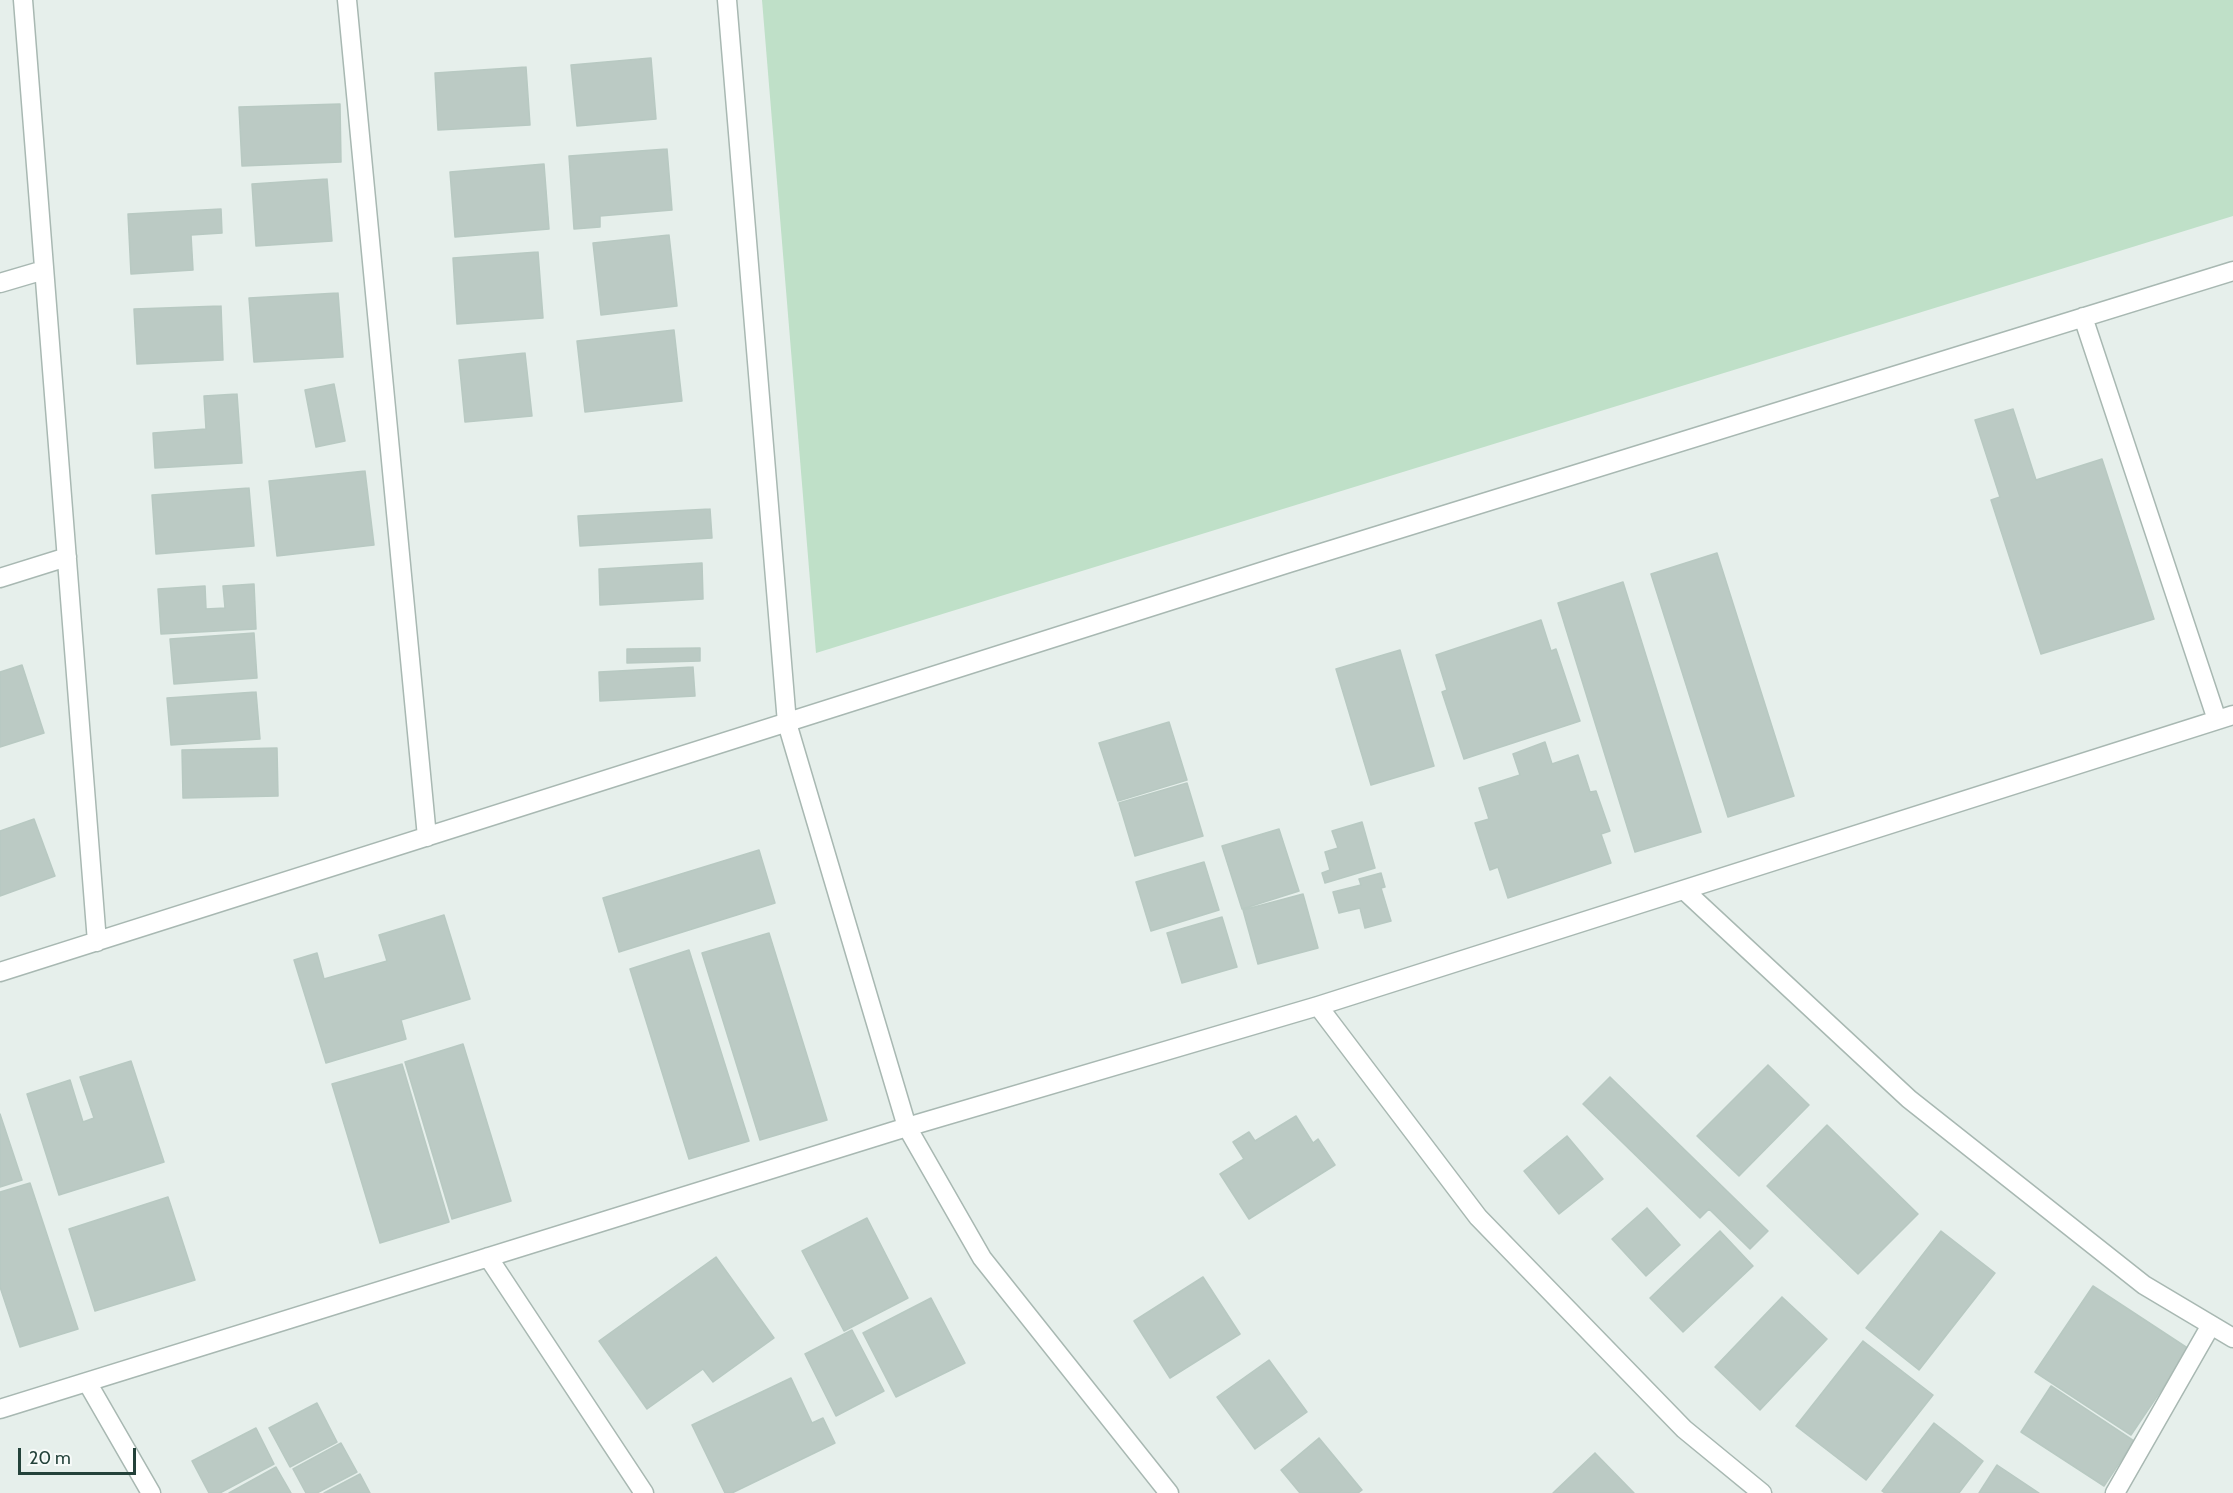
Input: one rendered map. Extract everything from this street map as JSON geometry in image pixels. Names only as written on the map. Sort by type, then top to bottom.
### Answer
[{"type":"street","points":[[23,0],[97,942]]},
{"type":"street","points":[[347,0],[427,837]]},
{"type":"street","points":[[727,0],[787,723],[907,1127],[982,1258],[1169,1493]]},
{"type":"street","points":[[0,283],[44,270]]},
{"type":"street","points":[[0,972],[1300,560],[2233,271]]},
{"type":"street","points":[[0,1409],[907,1127],[1318,1006],[2225,718],[2083,317]]},
{"type":"street","points":[[0,578],[67,557]]},
{"type":"street","points":[[1684,890],[1909,1099],[2144,1285],[2233,1338]]},
{"type":"street","points":[[1318,1006],[1478,1217],[1684,1429],[1762,1493]]},
{"type":"street","points":[[488,1257],[644,1493]]},
{"type":"street","points":[[2115,1493],[2211,1325]]},
{"type":"street","points":[[87,1382],[151,1493]]},
{"type":"green space","points":[[762,0],[2233,0],[2233,216],[816,653]]},
{"type":"building","points":[[651,58],[656,119],[577,126],[571,65]]},
{"type":"building","points":[[526,67],[530,125],[438,130],[435,73]]},
{"type":"building","points":[[340,104],[341,162],[242,166],[239,107]]},
{"type":"building","points":[[667,149],[672,210],[600,216],[600,227],[574,229],[569,156]]},
{"type":"building","points":[[544,164],[549,229],[455,237],[450,172]]},
{"type":"building","points":[[327,179],[332,241],[256,246],[252,184]]},
{"type":"building","points":[[221,209],[222,233],[191,235],[193,270],[131,274],[128,214]]},
{"type":"building","points":[[669,235],[677,306],[601,315],[593,243]]},
{"type":"building","points":[[538,252],[543,318],[457,324],[453,258]]},
{"type":"building","points":[[338,293],[343,357],[254,362],[249,298]]},
{"type":"building","points":[[221,306],[223,360],[137,364],[134,309]]},
{"type":"building","points":[[674,330],[682,401],[585,412],[577,341]]},
{"type":"building","points":[[525,353],[532,416],[465,422],[459,360]]},
{"type":"building","points":[[334,384],[345,441],[316,447],[305,390]]},
{"type":"building","points":[[237,394],[242,463],[155,468],[153,433],[206,429],[204,396]]},
{"type":"building","points":[[2013,409],[2036,480],[2102,459],[2154,619],[2041,654],[1991,500],[2000,497],[1975,420]]},
{"type":"building","points":[[365,471],[374,545],[277,556],[269,481]]},
{"type":"building","points":[[249,488],[254,546],[156,554],[152,495]]},
{"type":"building","points":[[710,509],[712,538],[580,546],[578,516]]},
{"type":"building","points":[[1717,553],[1794,796],[1728,817],[1651,574]]},
{"type":"building","points":[[702,563],[703,599],[600,605],[599,569]]},
{"type":"building","points":[[1623,582],[1701,832],[1635,852],[1558,603]]},
{"type":"building","points":[[254,584],[256,629],[161,634],[158,589],[205,586],[206,609],[225,608],[223,586]]},
{"type":"building","points":[[1541,620],[1551,651],[1556,649],[1580,721],[1464,759],[1442,692],[1447,690],[1436,655]]},
{"type":"building","points":[[254,633],[257,678],[174,684],[170,639]]},
{"type":"building","points":[[700,648],[700,661],[627,663],[627,649]]},
{"type":"building","points":[[1400,650],[1434,766],[1371,785],[1336,669]]},
{"type":"building","points":[[22,665],[44,733],[0,747],[0,672]]},
{"type":"building","points":[[693,667],[695,696],[600,701],[599,672]]},
{"type":"building","points":[[256,692],[260,739],[171,745],[167,698]]},
{"type":"building","points":[[1169,722],[1187,780],[1118,801],[1099,743]]},
{"type":"building","points":[[1545,742],[1552,764],[1578,755],[1590,792],[1596,791],[1610,831],[1601,834],[1611,863],[1508,898],[1498,867],[1490,870],[1475,823],[1489,819],[1479,788],[1520,775],[1513,754]]},
{"type":"building","points":[[277,748],[278,796],[183,798],[182,750]]},
{"type":"building","points":[[1187,783],[1203,836],[1135,856],[1119,803]]},
{"type":"building","points":[[34,819],[55,876],[0,896],[0,831]]},
{"type":"building","points":[[1362,822],[1375,868],[1325,883],[1322,873],[1330,870],[1325,852],[1338,848],[1332,831]]},
{"type":"building","points":[[1279,829],[1299,891],[1242,909],[1222,846]]},
{"type":"building","points":[[759,850],[775,903],[619,952],[603,898]]},
{"type":"building","points":[[1204,862],[1219,910],[1151,931],[1136,882]]},
{"type":"building","points":[[1381,873],[1385,887],[1381,888],[1391,921],[1365,928],[1360,908],[1339,913],[1333,892],[1361,885],[1359,879]]},
{"type":"building","points":[[1303,894],[1318,948],[1258,964],[1243,910]]},
{"type":"building","points":[[444,915],[470,999],[401,1020],[406,1039],[326,1063],[294,960],[317,953],[324,979],[387,961],[379,935]]},
{"type":"building","points":[[1222,917],[1237,967],[1182,983],[1167,933]]},
{"type":"building","points":[[769,933],[827,1120],[760,1140],[702,953]]},
{"type":"building","points":[[689,950],[749,1141],[689,1159],[630,969]]},
{"type":"building","points":[[463,1044],[511,1201],[452,1219],[405,1062]]},
{"type":"building","points":[[131,1061],[164,1162],[59,1195],[27,1094],[70,1080],[83,1122],[94,1118],[80,1077]]},
{"type":"building","points":[[402,1064],[449,1222],[380,1243],[332,1084]]},
{"type":"building","points":[[1768,1065],[1809,1105],[1739,1176],[1697,1136]]},
{"type":"building","points":[[1610,1077],[1768,1231],[1750,1249],[1709,1209],[1700,1218],[1583,1104]]},
{"type":"building","points":[[0,1114],[22,1180],[0,1187]]},
{"type":"building","points":[[1296,1116],[1313,1143],[1318,1139],[1335,1165],[1249,1219],[1220,1174],[1244,1159],[1233,1142],[1249,1132],[1255,1141]]},
{"type":"building","points":[[1827,1125],[1918,1214],[1858,1274],[1767,1186]]},
{"type":"building","points":[[1567,1136],[1603,1179],[1559,1214],[1524,1171]]},
{"type":"building","points":[[30,1183],[78,1329],[20,1347],[0,1287],[0,1192]]},
{"type":"building","points":[[168,1197],[195,1280],[95,1311],[69,1229]]},
{"type":"building","points":[[1647,1208],[1680,1245],[1646,1276],[1612,1239]]},
{"type":"building","points":[[867,1218],[908,1298],[844,1331],[802,1251]]},
{"type":"building","points":[[1720,1231],[1753,1266],[1683,1332],[1650,1298]]},
{"type":"building","points":[[1941,1231],[1995,1273],[1919,1370],[1866,1328]]},
{"type":"building","points":[[716,1257],[774,1338],[713,1382],[703,1369],[647,1409],[599,1341]]},
{"type":"building","points":[[1203,1277],[1240,1334],[1170,1378],[1134,1321]]},
{"type":"building","points":[[2093,1286],[2189,1349],[2131,1435],[2035,1372]]},
{"type":"building","points":[[1782,1297],[1827,1339],[1760,1410],[1715,1367]]},
{"type":"building","points":[[931,1298],[965,1363],[896,1397],[863,1333]]},
{"type":"building","points":[[852,1330],[884,1391],[836,1416],[805,1354]]},
{"type":"building","points":[[1863,1341],[1933,1395],[1866,1480],[1796,1426]]},
{"type":"building","points":[[1269,1360],[1307,1412],[1255,1449],[1217,1397]]},
{"type":"building","points":[[791,1378],[812,1423],[823,1418],[835,1443],[732,1493],[725,1493],[692,1425]]},
{"type":"building","points":[[2051,1386],[2134,1441],[2104,1486],[2021,1432]]},
{"type":"building","points":[[317,1403],[337,1442],[290,1467],[269,1428]]},
{"type":"building","points":[[1934,1423],[1983,1461],[1959,1493],[1885,1493],[1882,1491]]},
{"type":"building","points":[[256,1428],[274,1464],[220,1493],[209,1493],[192,1461]]},
{"type":"building","points":[[1319,1438],[1362,1490],[1358,1493],[1300,1493],[1281,1470]]},
{"type":"building","points":[[341,1443],[357,1472],[317,1493],[306,1493],[293,1469]]},
{"type":"building","points":[[1595,1453],[1634,1493],[1553,1493]]},
{"type":"building","points":[[1997,1465],[2039,1493],[1979,1493]]},
{"type":"building","points":[[276,1467],[291,1493],[229,1493]]},
{"type":"building","points":[[360,1474],[370,1493],[324,1493]]}]
